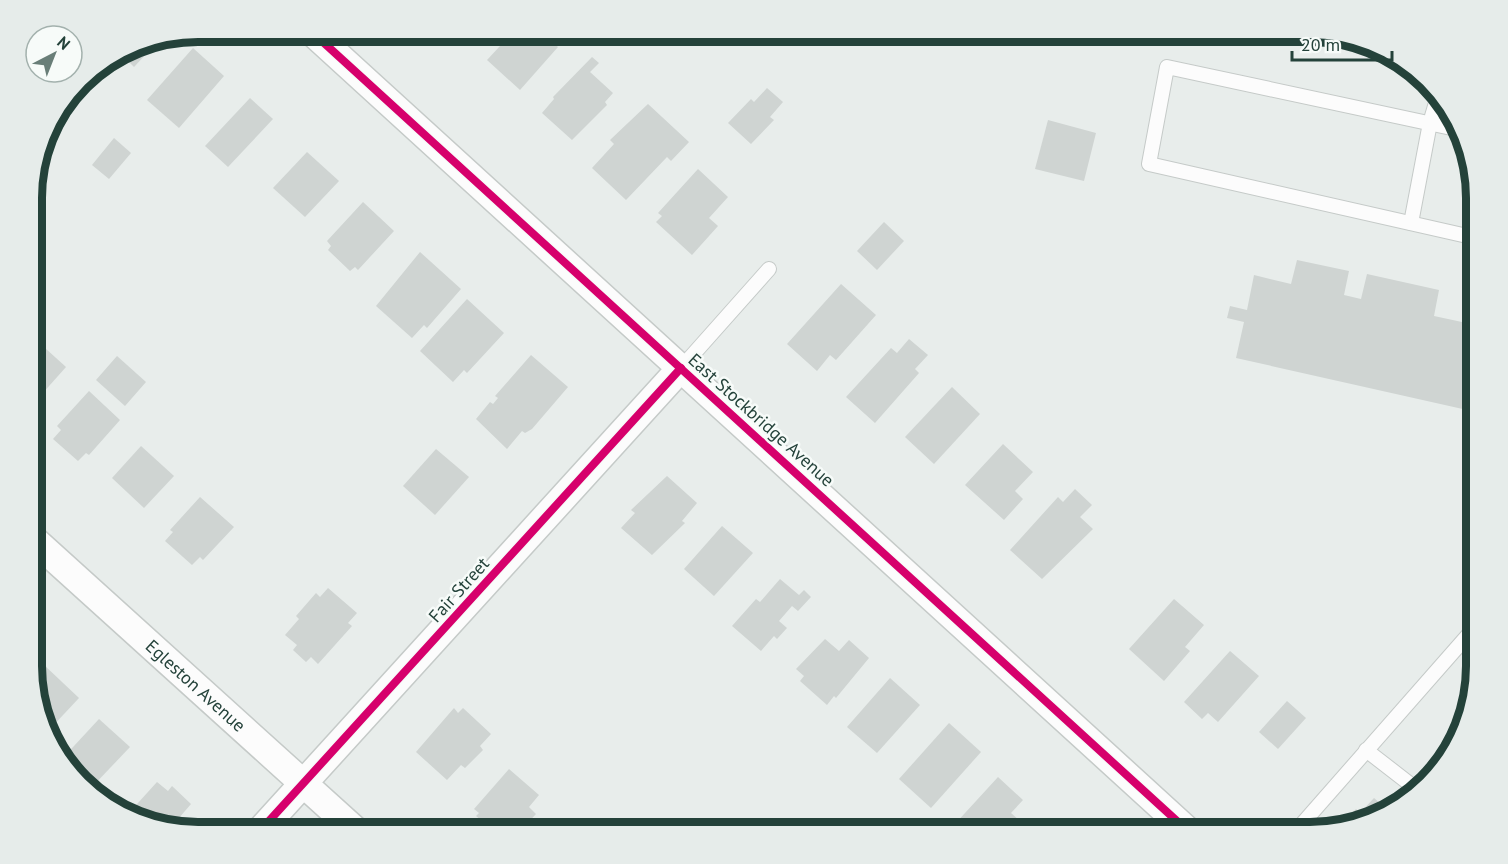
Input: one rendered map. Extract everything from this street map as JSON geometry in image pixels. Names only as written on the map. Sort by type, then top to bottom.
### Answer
[{"type":"street","name":"East Stockbridge Avenue","points":[[323,42],[1178,822]]},
{"type":"street","name":"Fair Street","points":[[268,822],[681,368]]},
{"type":"street","name":"Egleston Avenue","points":[[42,547],[346,822]]},
{"type":"lane","points":[[1449,127],[1167,67],[1149,164],[1466,236]]},
{"type":"lane","points":[[1411,223],[1435,105]]},
{"type":"lane","points":[[681,368],[769,269]]},
{"type":"lane","points":[[1304,822],[1466,638]]},
{"type":"lane","points":[[1366,750],[1411,785]]},
{"type":"building","points":[[504,42],[552,42],[558,47],[520,90],[487,60]]},
{"type":"building","points":[[193,48],[224,76],[179,128],[147,100]]},
{"type":"building","points":[[150,49],[134,67],[126,59]]},
{"type":"building","points":[[592,57],[599,63],[590,72],[613,93],[605,102],[607,105],[572,140],[542,113],[554,99],[553,97]]},
{"type":"building","points":[[767,88],[783,102],[770,117],[774,120],[751,144],[728,123],[751,99],[754,102]]},
{"type":"building","points":[[250,98],[273,119],[228,167],[205,146]]},
{"type":"building","points":[[648,104],[689,142],[671,161],[667,157],[626,200],[592,168],[614,144],[610,140]]},
{"type":"building","points":[[1048,120],[1096,133],[1084,181],[1035,169]]},
{"type":"building","points":[[114,138],[131,153],[109,179],[92,165]]},
{"type":"building","points":[[307,152],[339,181],[305,217],[273,188]]},
{"type":"building","points":[[698,169],[728,197],[709,218],[718,226],[692,255],[656,222],[662,216],[658,213]]},
{"type":"building","points":[[363,202],[394,231],[358,270],[355,267],[350,271],[328,250],[331,246],[327,241]]},
{"type":"building","points":[[884,222],[904,241],[877,270],[857,251]]},
{"type":"building","points":[[420,252],[461,289],[427,328],[424,325],[412,338],[376,306]]},
{"type":"building","points":[[1297,260],[1349,271],[1344,295],[1361,299],[1367,274],[1439,290],[1434,316],[1466,323],[1466,410],[1236,358],[1244,322],[1227,318],[1230,306],[1247,310],[1254,275],[1291,284]]},
{"type":"building","points":[[841,284],[876,315],[836,360],[830,355],[817,371],[787,344]]},
{"type":"building","points":[[467,299],[504,333],[467,373],[464,370],[453,382],[420,351]]},
{"type":"building","points":[[909,339],[928,355],[915,369],[919,373],[875,423],[846,397],[891,348],[897,353]]},
{"type":"building","points":[[42,345],[66,367],[42,394]]},
{"type":"building","points":[[531,355],[568,387],[532,429],[525,433],[522,431],[507,449],[476,419],[490,402],[493,404],[498,398],[495,396]]},
{"type":"building","points":[[117,356],[146,382],[125,406],[96,380]]},
{"type":"building","points":[[952,387],[980,414],[934,464],[905,437]]},
{"type":"building","points":[[89,391],[120,420],[89,455],[86,453],[78,461],[53,439],[61,430],[57,426]]},
{"type":"building","points":[[1003,444],[1033,472],[1015,491],[1023,499],[1004,520],[965,485]]},
{"type":"building","points":[[141,446],[174,476],[144,508],[112,478]]},
{"type":"building","points":[[436,449],[469,477],[435,515],[403,486]]},
{"type":"building","points":[[667,476],[697,503],[682,521],[685,523],[652,555],[621,528],[635,513],[631,510]]},
{"type":"building","points":[[1075,489],[1092,505],[1080,517],[1093,529],[1042,579],[1010,550],[1058,497],[1063,502]]},
{"type":"building","points":[[200,497],[234,527],[203,560],[200,557],[192,565],[165,541],[173,532],[170,530]]},
{"type":"building","points":[[722,526],[753,553],[714,596],[684,569]]},
{"type":"building","points":[[780,579],[799,595],[804,590],[811,597],[798,611],[792,606],[779,621],[787,628],[777,639],[774,636],[761,651],[732,626],[756,599],[760,602]]},
{"type":"building","points":[[328,588],[357,613],[348,623],[352,626],[318,664],[311,657],[306,662],[293,650],[297,645],[285,635],[299,619],[296,616],[316,593],[320,597]]},
{"type":"building","points":[[1174,599],[1204,625],[1185,647],[1190,651],[1164,681],[1129,649]]},
{"type":"building","points":[[825,639],[839,651],[849,640],[869,658],[836,698],[834,696],[827,705],[800,681],[804,676],[796,669]]},
{"type":"building","points":[[1230,651],[1259,676],[1218,722],[1208,713],[1202,719],[1184,702]]},
{"type":"building","points":[[44,665],[79,698],[54,725],[45,696],[42,667]]},
{"type":"building","points":[[890,678],[920,705],[877,753],[847,727]]},
{"type":"building","points":[[1287,701],[1306,718],[1278,749],[1259,732]]},
{"type":"building","points":[[454,708],[458,713],[463,708],[491,734],[480,746],[483,750],[465,768],[461,765],[447,780],[416,752]]},
{"type":"building","points":[[99,719],[130,747],[96,783],[68,753]]},
{"type":"building","points":[[949,723],[981,752],[931,808],[899,779]]},
{"type":"building","points":[[509,769],[539,795],[529,807],[536,814],[528,822],[483,822],[476,816],[479,813],[474,809]]},
{"type":"building","points":[[998,777],[1023,800],[1011,813],[1021,822],[957,822]]},
{"type":"building","points":[[157,782],[168,791],[172,786],[191,804],[177,821],[134,808]]},
{"type":"building","points":[[1374,798],[1381,804],[1370,810],[1348,817],[1356,809],[1360,813]]},
{"type":"cycle path","points":[[323,42],[1178,822]]},
{"type":"cycle path","points":[[268,822],[681,368]]}]
